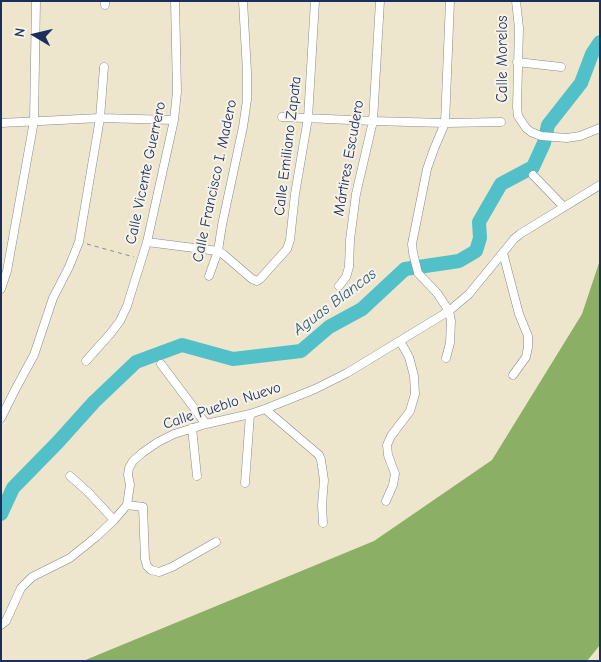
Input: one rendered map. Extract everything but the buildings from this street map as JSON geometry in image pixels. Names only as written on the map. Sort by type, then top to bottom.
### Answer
[{"type":"street","points":[[1,289],[7,271],[34,121],[36,1]]},
{"type":"street","name":"Calle Vicente Guerrero","points":[[86,361],[120,321],[127,306],[147,242],[174,120],[177,92],[175,1]]},
{"type":"street","name":"Calle Francisco I. Madero","points":[[209,276],[218,251],[247,100],[243,1]]},
{"type":"street","name":"Calle Emiliano Zapata","points":[[218,251],[256,281],[287,249],[290,240],[308,118],[315,1]]},
{"type":"street","name":"Mártires Escudero","points":[[339,286],[346,277],[349,266],[350,240],[356,194],[373,122],[380,1]]},
{"type":"street","points":[[446,358],[450,344],[451,321],[449,311],[437,293],[418,273],[413,253],[414,234],[427,169],[446,123],[450,1]]},
{"type":"street","name":"Calle Morelos","points":[[516,1],[519,28],[517,62],[518,116],[526,128],[545,136],[567,138],[580,136],[600,128]]},
{"type":"street","points":[[517,62],[561,67]]},
{"type":"street","points":[[1,418],[34,356],[53,298],[79,242],[100,118],[104,67]]},
{"type":"street","points":[[282,117],[373,122],[501,122]]},
{"type":"street","points":[[1,123],[100,118],[174,120]]},
{"type":"street","points":[[533,175],[564,207]]},
{"type":"street","name":"Calle Pueblo Nuevo","points":[[127,505],[130,485],[129,468],[133,461],[158,442],[192,428],[265,409],[315,389],[347,373],[449,311],[468,294],[514,239],[600,185]]},
{"type":"street","points":[[147,242],[218,251]]},
{"type":"street","points":[[503,253],[518,314],[528,336],[526,356],[513,375]]},
{"type":"street","points":[[386,501],[393,485],[395,474],[388,455],[387,445],[390,436],[410,411],[415,394],[414,376],[409,357],[400,340]]},
{"type":"street","points":[[161,364],[206,424]]},
{"type":"street","points":[[265,409],[319,455],[324,480],[323,523]]},
{"type":"street","points":[[245,483],[250,414]]},
{"type":"street","points":[[192,428],[197,476]]},
{"type":"street","points":[[70,476],[114,520]]},
{"type":"street","points":[[1,625],[6,621],[21,588],[32,577],[70,558],[96,537],[127,505],[143,507],[145,559],[147,566],[151,570],[159,572],[172,567],[216,542]]},
{"type":"path","points":[[79,242],[142,260]]},
{"type":"green space","points":[[600,260],[600,645],[587,661],[83,661],[374,541],[492,460],[582,314]]},
{"type":"waterway","name":"Aguas Blancas","points":[[1,514],[13,488],[94,402],[136,362],[182,345],[233,359],[301,351],[329,327],[362,309],[405,269],[459,261],[476,251],[480,238],[479,222],[501,184],[533,167],[544,143],[548,125],[581,83],[592,54],[600,42]]}]
